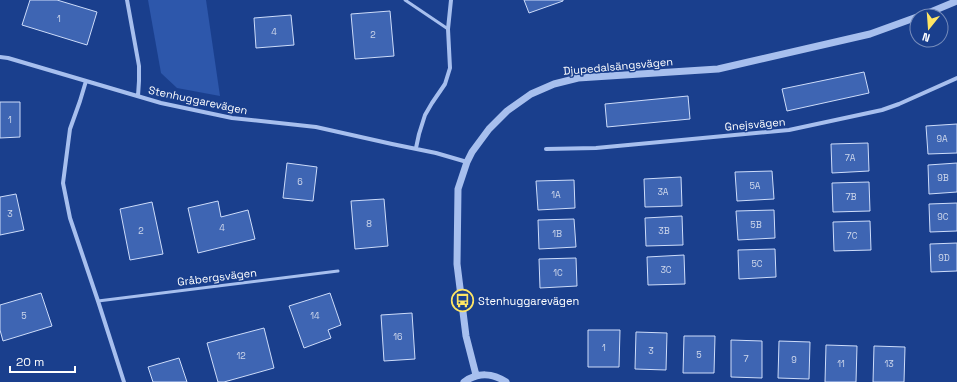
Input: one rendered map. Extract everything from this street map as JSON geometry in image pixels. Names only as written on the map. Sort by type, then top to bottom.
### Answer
[{"type":"street","points":[[127,0],[139,66],[138,96]]},
{"type":"street","points":[[416,148],[424,115],[445,84],[450,68],[448,29],[451,0]]},
{"type":"street","points":[[940,8],[957,1]]},
{"type":"street","name":"Djupedalsängsvägen","points":[[476,375],[466,336],[458,264],[458,189],[466,162],[472,152],[489,129],[506,111],[531,94],[554,84],[578,78],[718,69],[870,34],[909,20]]},
{"type":"street","name":"Stenhuggarevägen","points":[[0,56],[161,103],[232,118],[316,127],[416,148],[466,162]]},
{"type":"street","name":"Gnejsvägen","points":[[546,149],[596,148],[789,130],[882,110],[957,78]]},
{"type":"street","points":[[86,81],[70,129],[63,183],[70,218],[124,382]]},
{"type":"street","points":[[464,382],[476,375],[489,374],[501,378],[506,382]]},
{"type":"lane","points":[[405,0],[448,29]]},
{"type":"lane","name":"Gråbergsvägen","points":[[98,301],[338,271]]},
{"type":"shaded area","points":[[148,0],[206,0],[220,96],[177,88],[161,73]]},
{"type":"building","points":[[30,0],[57,0],[97,12],[87,45],[22,25]]},
{"type":"building","points":[[524,0],[563,0],[563,1],[529,13]]},
{"type":"building","points":[[390,11],[394,56],[355,59],[351,14]]},
{"type":"building","points":[[291,15],[294,45],[256,48],[254,18]]},
{"type":"building","points":[[864,72],[869,93],[787,111],[782,89]]},
{"type":"building","points":[[688,96],[690,119],[607,127],[605,104]]},
{"type":"building","points":[[0,102],[20,102],[20,137],[0,138]]},
{"type":"building","points":[[957,124],[957,153],[928,154],[926,126]]},
{"type":"building","points":[[868,143],[869,171],[832,173],[831,144]]},
{"type":"building","points":[[287,163],[317,167],[313,201],[283,198]]},
{"type":"building","points":[[957,163],[957,192],[929,194],[928,165]]},
{"type":"building","points":[[772,171],[774,199],[737,201],[735,172]]},
{"type":"building","points":[[681,177],[682,206],[645,207],[644,179]]},
{"type":"building","points":[[574,180],[575,208],[538,210],[536,181]]},
{"type":"building","points":[[869,182],[870,211],[833,212],[832,183]]},
{"type":"building","points":[[16,194],[24,230],[0,235],[0,197]]},
{"type":"building","points":[[384,199],[388,246],[355,249],[351,201]]},
{"type":"building","points":[[218,201],[221,217],[248,210],[255,239],[198,253],[188,208]]},
{"type":"building","points":[[152,202],[163,254],[130,260],[120,209]]},
{"type":"building","points":[[957,203],[957,231],[930,232],[929,204]]},
{"type":"building","points":[[774,210],[775,238],[738,240],[736,211]]},
{"type":"building","points":[[682,216],[683,245],[646,246],[645,218]]},
{"type":"building","points":[[574,219],[576,247],[539,249],[538,220]]},
{"type":"building","points":[[870,221],[871,250],[834,251],[833,222]]},
{"type":"building","points":[[957,243],[957,271],[931,272],[930,244]]},
{"type":"building","points":[[775,249],[776,277],[739,279],[738,250]]},
{"type":"building","points":[[684,255],[685,284],[648,285],[647,257]]},
{"type":"building","points":[[576,258],[577,286],[540,288],[539,259]]},
{"type":"building","points":[[41,293],[52,326],[3,341],[0,330],[0,305]]},
{"type":"building","points":[[330,293],[341,325],[328,330],[331,338],[304,348],[289,306]]},
{"type":"building","points":[[412,313],[415,359],[384,361],[381,315]]},
{"type":"building","points":[[264,328],[274,368],[224,382],[218,382],[207,343]]},
{"type":"building","points":[[588,330],[620,330],[619,367],[588,367]]},
{"type":"building","points":[[636,332],[667,333],[666,370],[635,369]]},
{"type":"building","points":[[684,336],[715,336],[714,373],[683,373]]},
{"type":"building","points":[[731,340],[762,341],[762,378],[731,377]]},
{"type":"building","points":[[779,341],[810,342],[809,379],[778,378]]},
{"type":"building","points":[[826,345],[857,346],[856,382],[825,382]]},
{"type":"building","points":[[874,346],[905,347],[904,382],[873,382]]},
{"type":"building","points":[[179,358],[187,382],[153,382],[148,367]]},
{"type":"place","name":"Stenhuggarevägen","points":[[462,301]]}]
